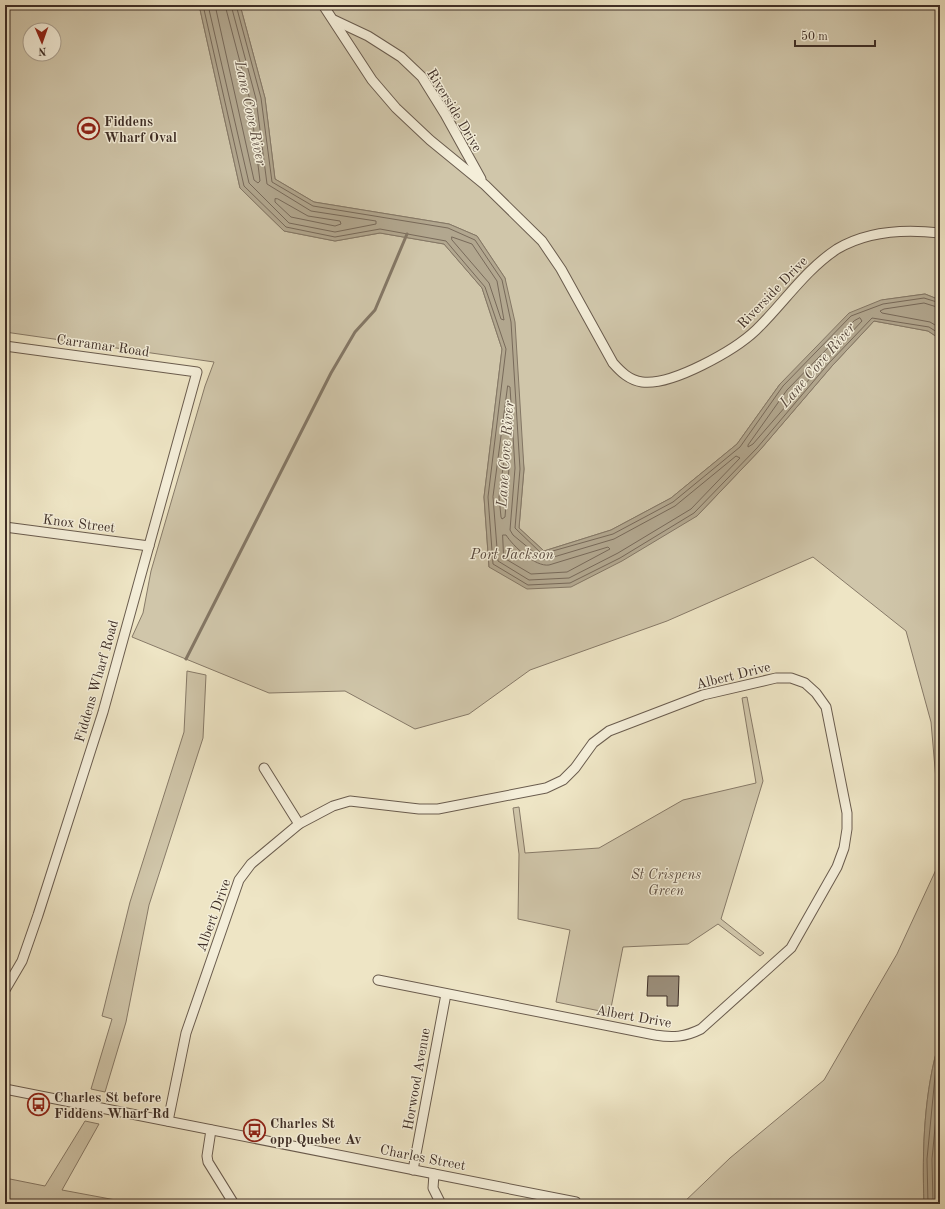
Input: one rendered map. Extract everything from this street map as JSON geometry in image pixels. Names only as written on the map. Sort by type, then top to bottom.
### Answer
[{"type":"street","name":"Riverside Drive","points":[[323,5],[372,80],[396,108],[430,140],[485,185],[548,248],[613,363],[626,375],[641,382],[660,381],[672,377],[702,364],[736,346],[755,331],[818,265],[845,245],[869,237],[898,231],[940,233]]},
{"type":"street","name":"Riverside Drive","points":[[333,20],[368,36],[394,53],[422,77],[445,114],[485,185]]},
{"type":"street","name":"Carramar Road","points":[[5,346],[197,372]]},
{"type":"street","name":"Fiddens Wharf Road","points":[[5,990],[22,961],[103,712],[197,372]]},
{"type":"street","name":"Knox Street","points":[[5,527],[149,546]]},
{"type":"street","name":"Albert Drive","points":[[168,1121],[186,1033],[239,880],[251,864],[299,824],[333,806],[350,801],[419,810],[438,809],[546,788],[563,780],[575,768],[593,743],[609,731],[703,695],[776,678],[791,678],[805,683],[816,693],[826,707],[846,812],[847,829],[844,848],[837,867],[792,948],[701,1029],[688,1036],[671,1038],[378,980]]},
{"type":"street","points":[[264,768],[299,824]]},
{"type":"street","name":"Horwood Avenue","points":[[413,1170],[446,994]]},
{"type":"street","name":"Charles Street","points":[[5,1089],[576,1202]]},
{"type":"street","points":[[211,1130],[207,1156],[208,1162],[234,1204]]},
{"type":"street","points":[[434,1174],[433,1188],[441,1204]]},
{"type":"green space","points":[[5,5],[199,5],[240,188],[284,231],[335,241],[380,233],[444,244],[482,288],[502,349],[484,497],[489,567],[697,516],[760,450],[832,366],[874,321],[928,331],[940,339],[940,826],[931,722],[906,631],[813,557],[667,621],[530,670],[469,714],[415,729],[345,691],[269,693],[132,637],[143,613],[151,571],[205,386],[214,362],[5,332]]},
{"type":"green space","points":[[240,5],[940,5],[940,300],[925,294],[882,300],[780,384],[737,444],[671,498],[611,530],[544,551],[519,528],[524,469],[505,278],[477,236],[449,224],[314,202],[275,179],[265,98]]},
{"type":"green space","points":[[187,671],[206,675],[203,738],[149,905],[126,1022],[105,1092],[91,1089],[112,1019],[102,1016],[130,902],[184,732]]},
{"type":"green space","name":"St Crispens Green","points":[[747,697],[763,781],[721,919],[764,953],[760,956],[718,924],[688,944],[623,947],[610,1013],[556,1002],[570,930],[518,919],[519,854],[513,808],[519,807],[525,853],[599,848],[683,800],[756,783],[742,698]]},
{"type":"green space","points":[[940,861],[940,1039],[930,1079],[925,1120],[923,1162],[924,1204],[682,1204],[730,1158],[824,1080],[897,954]]},
{"type":"green space","points":[[85,1121],[99,1124],[62,1190],[121,1201],[123,1204],[5,1204],[5,1178],[45,1186]]},
{"type":"water","name":"Port Jackson","points":[[199,5],[240,5],[265,98],[275,179],[314,202],[449,224],[477,236],[505,278],[515,322],[524,469],[519,528],[544,551],[611,530],[671,498],[737,444],[780,384],[849,313],[881,300],[925,294],[940,300],[940,339],[928,331],[874,321],[832,366],[760,450],[697,516],[622,561],[571,587],[527,589],[489,567],[484,497],[502,349],[482,288],[444,244],[380,233],[335,241],[284,231],[240,188]]},
{"type":"water","points":[[940,1039],[940,1204],[924,1204],[923,1162],[925,1120],[930,1079]]},
{"type":"building","points":[[648,976],[679,976],[678,1006],[667,1006],[667,996],[647,996]]},
{"type":"waterway","points":[[186,659],[331,373],[355,332],[375,310],[407,234]]},
{"type":"place","name":"Fiddens Wharf Oval","points":[[88,129]]},
{"type":"place","name":"Charles St before Fiddens Wharf Rd","points":[[38,1105]]},
{"type":"place","name":"Charles St opp Quebec Av","points":[[255,1131]]},
{"type":"water label","name":"Lane Cove River","points":[[251,113]]},
{"type":"water label","name":"Lane Cove River","points":[[817,365]]},
{"type":"water label","name":"Lane Cove River","points":[[505,454]]}]
